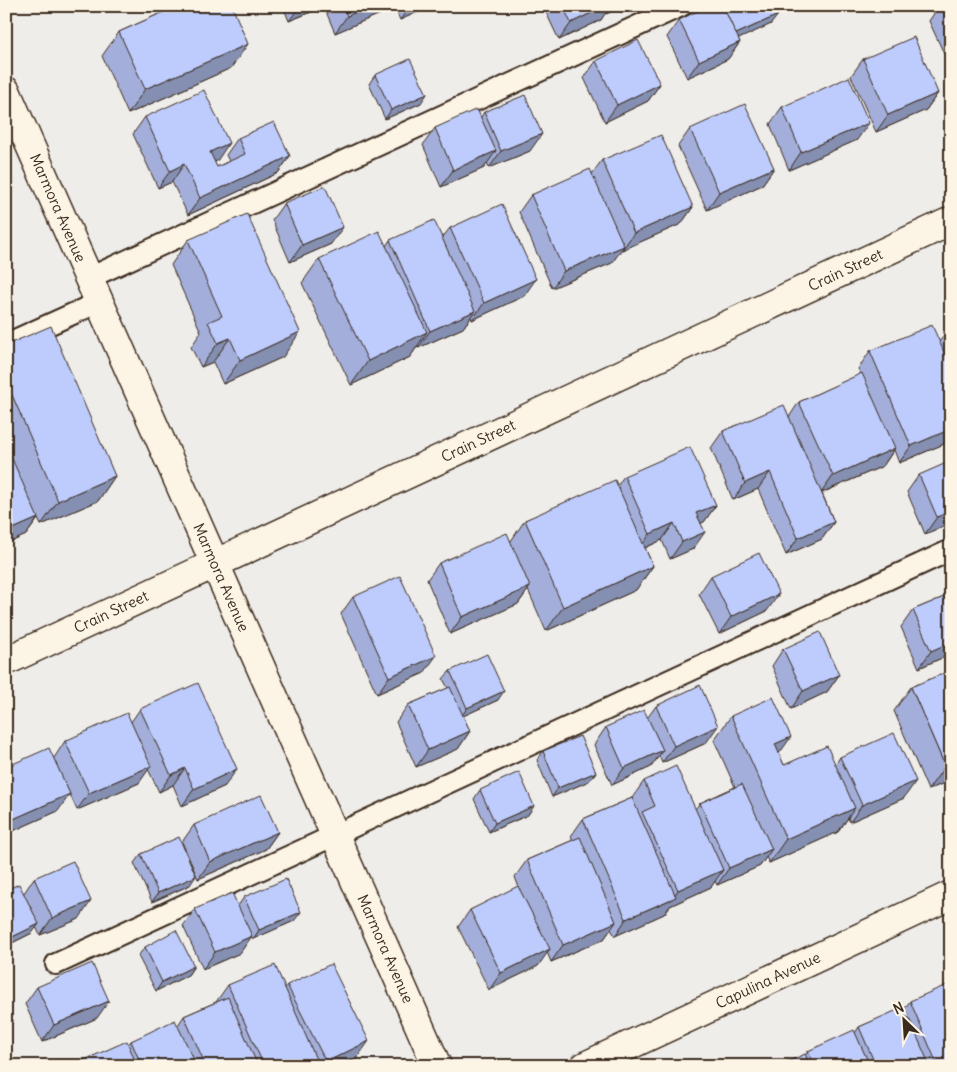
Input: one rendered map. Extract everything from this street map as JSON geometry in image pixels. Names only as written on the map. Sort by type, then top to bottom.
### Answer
[{"type":"street","name":"Marmora Avenue","points":[[6,91],[437,1066]]},
{"type":"street","name":"Crain Street","points":[[6,661],[951,221]]},
{"type":"street","name":"Capulina Avenue","points":[[586,1066],[951,895]]},
{"type":"lane","points":[[6,344],[94,290],[681,6]]},
{"type":"lane","points":[[56,964],[951,550]]},
{"type":"building","points":[[177,6],[232,6],[248,44],[145,89],[119,32]]},
{"type":"building","points":[[343,6],[370,6],[347,16]]},
{"type":"building","points":[[563,6],[605,6],[571,23]]},
{"type":"building","points":[[708,6],[723,6],[740,42],[699,61],[679,20]]},
{"type":"building","points":[[723,6],[774,6],[778,15],[736,34]]},
{"type":"building","points":[[942,6],[951,6],[951,25]]},
{"type":"building","points":[[914,37],[938,93],[888,115],[863,59]]},
{"type":"building","points":[[638,40],[660,84],[617,105],[596,61]]},
{"type":"building","points":[[410,59],[427,94],[391,110],[375,75]]},
{"type":"building","points":[[849,77],[869,123],[801,152],[782,107]]},
{"type":"building","points":[[204,90],[229,143],[210,152],[217,167],[245,154],[238,138],[274,122],[290,156],[200,198],[184,164],[170,171],[145,117]]},
{"type":"building","points":[[525,95],[542,134],[501,151],[484,112]]},
{"type":"building","points":[[745,104],[774,168],[719,192],[690,129]]},
{"type":"building","points":[[477,109],[496,151],[453,170],[435,128]]},
{"type":"building","points":[[661,135],[693,207],[634,233],[602,160]]},
{"type":"building","points":[[590,169],[624,246],[564,271],[531,195]]},
{"type":"building","points":[[325,186],[343,227],[302,245],[284,203]]},
{"type":"building","points":[[502,204],[536,279],[484,303],[450,228]]},
{"type":"building","points":[[247,214],[300,332],[240,360],[230,338],[218,343],[208,322],[222,316],[188,240]]},
{"type":"building","points":[[434,220],[475,311],[430,331],[390,240]]},
{"type":"building","points":[[379,231],[427,332],[368,361],[319,259]]},
{"type":"building","points":[[932,325],[951,368],[951,429],[911,446],[870,351]]},
{"type":"building","points":[[51,326],[115,476],[58,501],[6,381],[6,345]]},
{"type":"building","points":[[862,373],[895,448],[833,476],[799,402]]},
{"type":"building","points":[[784,405],[834,522],[798,538],[770,472],[745,483],[723,431]]},
{"type":"building","points":[[6,445],[38,518],[6,532]]},
{"type":"building","points":[[690,447],[716,505],[696,513],[705,532],[682,542],[674,523],[650,534],[624,476]]},
{"type":"building","points":[[951,461],[951,511],[937,517],[919,475]]},
{"type":"building","points":[[615,480],[653,566],[563,607],[525,520]]},
{"type":"building","points":[[507,533],[530,587],[462,617],[439,563]]},
{"type":"building","points":[[759,553],[779,594],[731,617],[711,576]]},
{"type":"building","points":[[400,576],[436,656],[389,677],[353,597]]},
{"type":"building","points":[[951,594],[951,642],[931,651],[913,610]]},
{"type":"building","points":[[820,632],[839,675],[803,691],[783,649]]},
{"type":"building","points":[[487,654],[504,691],[467,708],[450,671]]},
{"type":"building","points":[[951,670],[951,763],[945,766],[911,687]]},
{"type":"building","points":[[198,683],[237,769],[194,789],[185,768],[171,775],[140,709]]},
{"type":"building","points":[[700,685],[718,726],[674,746],[656,706]]},
{"type":"building","points":[[450,687],[470,731],[428,750],[408,705]]},
{"type":"building","points":[[773,697],[791,737],[775,744],[784,765],[827,746],[855,808],[786,839],[731,716]]},
{"type":"building","points":[[644,710],[663,750],[624,768],[606,727]]},
{"type":"building","points":[[127,713],[151,766],[89,793],[65,741]]},
{"type":"building","points":[[894,733],[916,781],[862,805],[840,757]]},
{"type":"building","points":[[580,736],[596,772],[558,788],[543,751]]},
{"type":"building","points":[[49,748],[70,794],[11,820],[6,810],[6,767]]},
{"type":"building","points":[[676,766],[723,870],[678,890],[642,812],[655,806],[644,781]]},
{"type":"building","points":[[519,772],[534,806],[495,823],[480,790]]},
{"type":"building","points":[[742,784],[772,849],[729,868],[700,803]]},
{"type":"building","points":[[261,795],[278,832],[210,862],[194,825]]},
{"type":"building","points":[[632,798],[676,897],[626,919],[583,819]]},
{"type":"building","points":[[179,837],[196,876],[158,893],[141,854]]},
{"type":"building","points":[[580,837],[616,922],[563,945],[527,860]]},
{"type":"building","points":[[73,861],[91,901],[52,918],[34,878]]},
{"type":"building","points":[[286,879],[301,912],[259,930],[244,897]]},
{"type":"building","points":[[19,884],[39,924],[6,940],[6,890]]},
{"type":"building","points":[[518,886],[550,949],[501,973],[470,910]]},
{"type":"building","points":[[232,893],[252,936],[215,952],[195,909]]},
{"type":"building","points":[[176,930],[194,966],[162,982],[145,947]]},
{"type":"building","points":[[92,963],[109,1001],[54,1025],[37,987]]},
{"type":"building","points":[[331,964],[369,1041],[326,1062],[287,985]]},
{"type":"building","points":[[275,965],[319,1066],[264,1066],[228,985]]},
{"type":"building","points":[[951,983],[951,1066],[938,1066],[910,1001]]},
{"type":"building","points":[[228,997],[258,1066],[206,1066],[184,1016]]},
{"type":"building","points":[[904,1007],[930,1066],[876,1066],[859,1027]]},
{"type":"building","points":[[175,1020],[197,1066],[142,1066],[131,1041]]},
{"type":"building","points":[[854,1030],[870,1066],[814,1066],[808,1051]]},
{"type":"building","points":[[127,1041],[137,1066],[84,1066],[82,1061]]},
{"type":"building","points":[[805,1054],[810,1066],[778,1066]]}]
